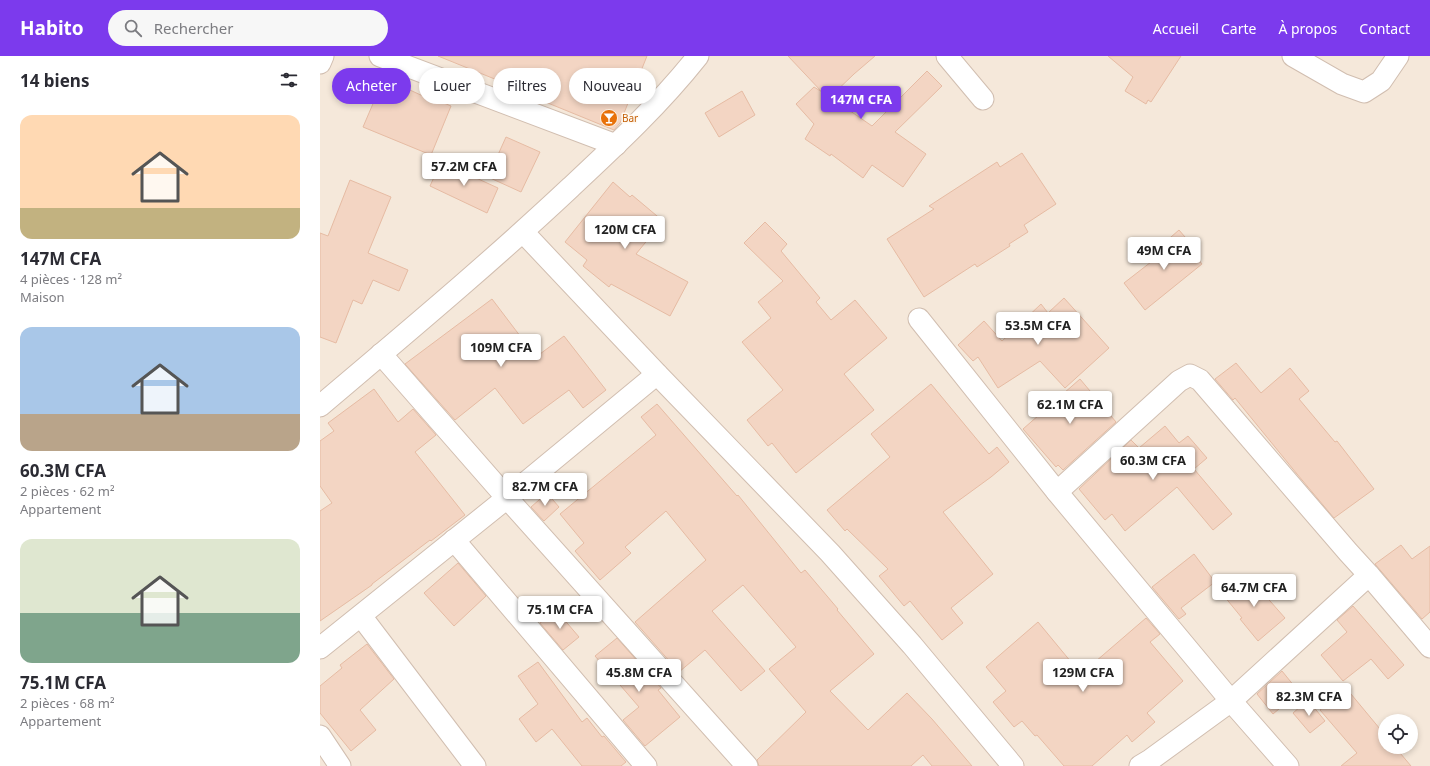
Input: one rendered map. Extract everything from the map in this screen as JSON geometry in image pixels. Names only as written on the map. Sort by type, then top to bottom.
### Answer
[{"type":"street","points":[[320,63],[323,56]]},
{"type":"street","points":[[380,56],[616,145]]},
{"type":"street","points":[[320,406],[523,232],[616,145],[661,98],[698,56]]},
{"type":"street","points":[[947,56],[984,99]]},
{"type":"street","points":[[1293,56],[1342,84],[1364,92],[1381,81],[1398,56]]},
{"type":"street","points":[[523,232],[856,581],[912,644],[1013,766]]},
{"type":"street","points":[[919,319],[1057,492],[1231,701],[1288,766]]},
{"type":"street","points":[[381,354],[747,766]]},
{"type":"street","points":[[320,648],[508,498],[657,374]]},
{"type":"street","points":[[1057,492],[1179,381],[1190,375],[1200,380],[1430,647]]},
{"type":"street","points":[[454,540],[646,766]]},
{"type":"street","points":[[1140,766],[1231,701],[1369,575]]},
{"type":"street","points":[[360,616],[475,766]]},
{"type":"street","points":[[320,736],[340,766]]},
{"type":"shaded area","points":[[320,56],[1430,56],[1430,766],[320,766]]},
{"type":"building","points":[[438,56],[647,56],[642,68],[569,68],[569,104],[628,104],[620,123],[614,130],[550,104],[561,104],[561,68],[493,68],[493,78],[485,75],[485,68],[468,68]]},
{"type":"building","points":[[788,56],[875,56],[830,97],[872,126],[927,71],[942,86],[895,132],[926,154],[903,187],[872,165],[863,178],[831,154],[830,156],[805,139],[814,124],[796,104],[814,87],[822,92]]},
{"type":"building","points":[[1108,56],[1181,56],[1151,102],[1148,100],[1146,104],[1125,91],[1133,77]]},
{"type":"building","points":[[411,91],[419,94],[419,104],[446,104],[451,106],[431,155],[363,127],[373,104],[411,104]]},
{"type":"building","points":[[742,91],[755,115],[719,137],[705,113]]},
{"type":"building","points":[[506,137],[540,152],[521,192],[488,177]]},
{"type":"building","points":[[1022,153],[1056,204],[1024,225],[1028,232],[1009,244],[1010,246],[977,267],[975,264],[924,297],[887,239],[934,209],[929,206],[997,162],[1000,167]]},
{"type":"building","points":[[441,162],[498,188],[487,213],[430,186]]},
{"type":"building","points":[[350,180],[391,197],[368,253],[408,270],[399,291],[373,280],[362,304],[353,300],[336,343],[320,337],[320,233],[328,236]]},
{"type":"building","points":[[613,182],[630,197],[632,195],[663,221],[636,254],[688,282],[670,316],[611,284],[609,287],[583,266],[587,260],[565,242]]},
{"type":"building","points":[[765,222],[787,244],[781,251],[820,298],[816,302],[831,320],[855,300],[887,338],[844,374],[874,410],[796,473],[772,443],[768,446],[747,420],[783,390],[742,342],[771,318],[758,302],[783,281],[744,243]]},
{"type":"building","points":[[1179,230],[1191,244],[1188,247],[1202,264],[1145,310],[1124,283],[1160,255],[1156,250]]},
{"type":"building","points":[[1064,298],[1109,348],[1065,388],[1040,361],[998,388],[978,357],[973,361],[958,345],[984,321],[1002,341],[1041,304],[1048,313]]},
{"type":"building","points":[[492,299],[536,357],[564,336],[606,390],[583,408],[569,390],[523,424],[495,388],[455,420],[405,364]]},
{"type":"building","points":[[1236,363],[1261,393],[1290,368],[1309,391],[1299,399],[1335,442],[1337,441],[1374,489],[1334,518],[1235,398],[1233,400],[1215,379]]},
{"type":"building","points":[[1080,379],[1116,422],[1063,470],[1058,465],[1056,467],[1023,429]]},
{"type":"building","points":[[931,384],[989,454],[997,447],[1009,462],[943,512],[993,574],[951,608],[963,623],[942,640],[910,601],[904,606],[879,576],[888,569],[847,529],[845,531],[827,510],[890,457],[871,434]]},
{"type":"building","points":[[374,389],[398,422],[413,409],[436,435],[415,452],[465,515],[372,585],[320,621],[320,511],[332,503],[320,486],[320,441],[334,431],[328,423]]},
{"type":"building","points":[[657,404],[737,496],[738,495],[801,573],[805,570],[874,654],[830,691],[868,730],[907,693],[932,719],[972,766],[932,766],[923,755],[911,766],[759,766],[757,760],[806,712],[769,669],[796,647],[743,585],[712,611],[765,671],[741,691],[705,650],[679,672],[635,622],[706,560],[666,511],[625,547],[631,553],[600,580],[575,551],[584,543],[560,514],[656,435],[641,417]]},
{"type":"building","points":[[1165,426],[1179,443],[1188,436],[1207,458],[1194,469],[1232,514],[1213,530],[1177,487],[1125,531],[1112,514],[1105,520],[1079,489],[1131,440],[1139,448]]},
{"type":"building","points":[[547,493],[559,507],[544,521],[531,507]]},
{"type":"building","points":[[1401,545],[1412,559],[1430,546],[1430,612],[1422,619],[1375,564]]},
{"type":"building","points":[[1194,554],[1215,582],[1181,608],[1186,614],[1179,619],[1152,587]]},
{"type":"building","points":[[458,563],[486,596],[454,626],[424,593]]},
{"type":"building","points":[[1248,576],[1285,618],[1258,641],[1224,596]]},
{"type":"building","points":[[1353,606],[1404,665],[1388,679],[1371,659],[1343,681],[1321,655],[1347,632],[1337,620]]},
{"type":"building","points":[[556,610],[579,637],[563,650],[540,623]]},
{"type":"building","points":[[1146,618],[1160,634],[1150,642],[1183,681],[1147,713],[1155,722],[1132,742],[1127,735],[1092,766],[1064,766],[1037,735],[1035,736],[1022,721],[1014,727],[993,702],[1006,691],[986,667],[1038,622],[1081,674]]},
{"type":"building","points":[[617,638],[661,688],[658,690],[680,717],[645,746],[623,720],[639,707],[595,656]]},
{"type":"building","points":[[367,644],[394,679],[360,710],[376,730],[351,751],[320,713],[320,686],[342,668],[340,665]]},
{"type":"building","points":[[538,662],[582,722],[587,718],[602,737],[604,736],[626,762],[621,766],[582,766],[552,729],[536,742],[519,719],[538,704],[518,676]]},
{"type":"building","points":[[1282,671],[1299,692],[1273,714],[1257,694]]},
{"type":"building","points":[[1346,688],[1378,727],[1378,754],[1401,754],[1411,766],[1341,766],[1357,753],[1320,710]]},
{"type":"building","points":[[1308,700],[1325,721],[1310,733],[1293,713]]},
{"type":"place","name":"Bar","points":[[609,118]]}]
